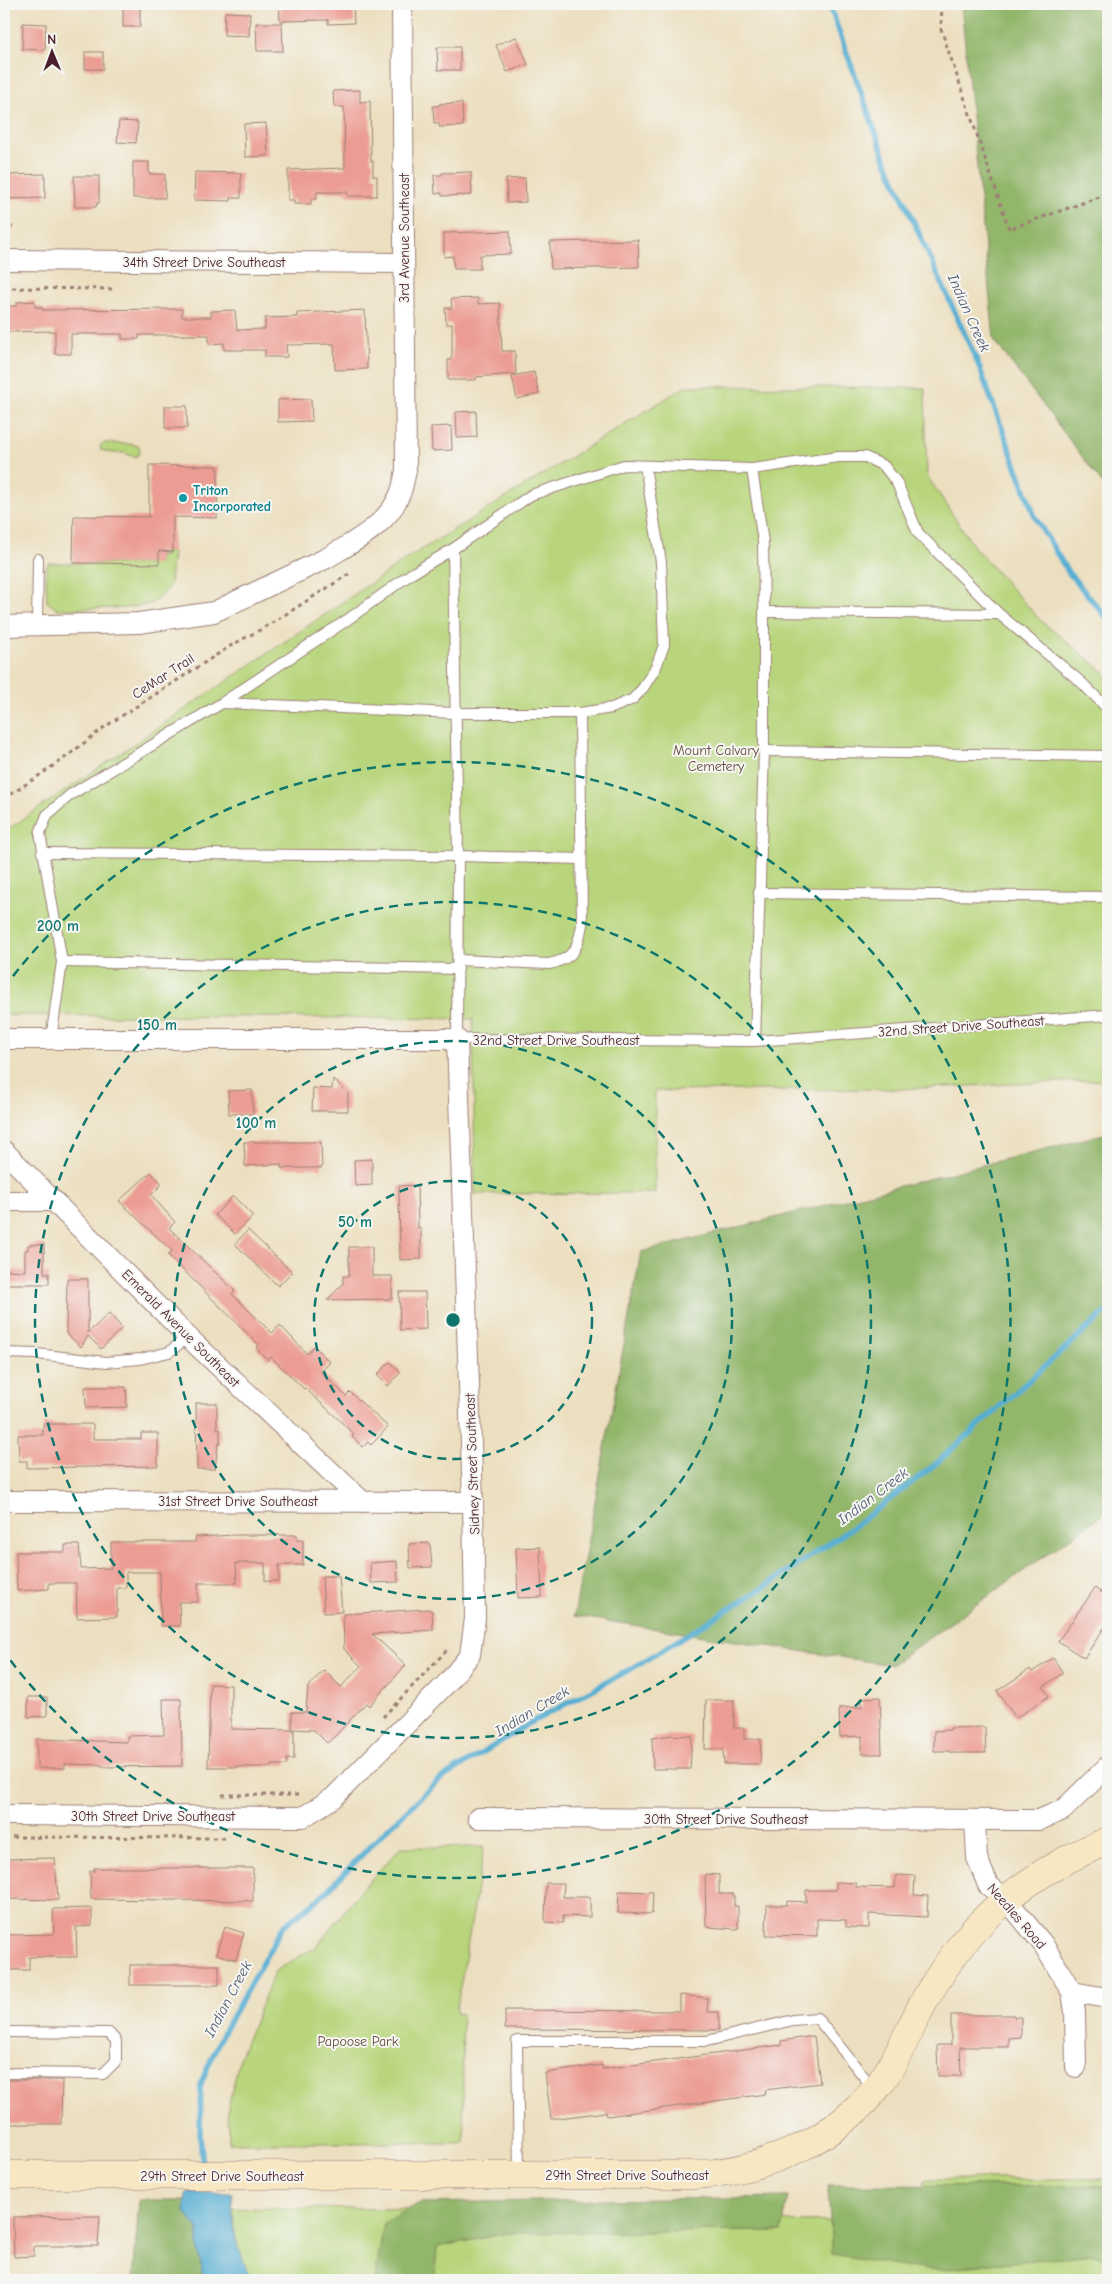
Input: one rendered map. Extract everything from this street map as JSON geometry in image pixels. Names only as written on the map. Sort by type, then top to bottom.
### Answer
[{"type":"main road","name":"29th Street Drive Southeast","points":[[4,2175],[694,2175],[721,2174],[775,2160],[824,2133],[847,2117],[875,2089],[895,2060],[938,1978],[961,1946],[1006,1900],[1059,1863],[1108,1841]]},
{"type":"street","name":"3rd Avenue Southeast","points":[[4,626],[37,627],[139,623],[214,612],[327,558],[381,522],[400,496],[406,471],[402,4]]},
{"type":"street","name":"34th Street Drive Southeast","points":[[4,260],[404,263]]},
{"type":"street","name":"32nd Street Drive Southeast","points":[[4,1039],[458,1040]]},
{"type":"street","name":"Sidney Street Southeast","points":[[303,1817],[333,1798],[448,1681],[470,1654],[475,1618],[473,1502],[458,1040]]},
{"type":"street","name":"Emerald Avenue Southeast","points":[[4,1150],[188,1337],[363,1502]]},
{"type":"street","points":[[4,1201],[54,1201]]},
{"type":"street","name":"31st Street Drive Southeast","points":[[4,1501],[473,1502]]},
{"type":"street","name":"30th Street Drive Southeast","points":[[478,1818],[1040,1820],[1063,1810],[1108,1766]]},
{"type":"street","name":"30th Street Drive Southeast","points":[[4,1815],[303,1817]]},
{"type":"street","name":"Needles Road","points":[[975,1820],[977,1858],[981,1872],[988,1885],[1006,1900],[1043,1944],[1072,1992],[1075,2012],[1076,2067]]},
{"type":"street","points":[[1072,1992],[1108,1998]]},
{"type":"lane","points":[[51,1040],[62,962],[42,853],[40,833],[47,815],[70,795],[222,703],[347,620],[411,574],[453,550],[531,495],[624,465],[752,469],[838,457],[865,457],[884,466],[897,482],[918,533],[999,614],[1081,682],[1108,709]]},
{"type":"lane","points":[[222,703],[454,713],[580,713],[612,708],[633,699],[643,688],[656,667],[664,645],[662,562],[645,466]]},
{"type":"lane","points":[[752,469],[763,542],[764,612],[764,751],[755,1041]]},
{"type":"lane","points":[[453,550],[454,713],[458,856],[458,1040]]},
{"type":"lane","points":[[37,627],[38,559]]},
{"type":"lane","points":[[764,612],[999,614]]},
{"type":"lane","points":[[62,962],[458,965],[549,964],[562,961],[570,956],[578,944],[582,925],[580,713]]},
{"type":"lane","points":[[764,751],[1108,756]]},
{"type":"lane","points":[[42,853],[458,856],[581,859]]},
{"type":"lane","points":[[759,893],[1108,897]]},
{"type":"lane","name":"32nd Street Drive Southeast","points":[[458,1040],[755,1041],[1108,1015]]},
{"type":"lane","points":[[4,1354],[37,1354],[106,1362],[140,1359],[169,1352],[188,1337]]},
{"type":"lane","points":[[519,2175],[517,2041],[707,2041],[793,2020],[817,2018],[875,2089]]},
{"type":"lane","points":[[4,2032],[109,2033],[116,2041],[116,2061],[103,2074],[4,2074]]},
{"type":"path","points":[[942,4],[940,29],[1009,229],[1108,194]]},
{"type":"path","points":[[4,227],[13,227]]},
{"type":"path","points":[[4,288],[116,289]]},
{"type":"path","name":"CeMar Trail","points":[[4,799],[62,760],[114,721],[232,645],[269,625],[349,574]]},
{"type":"path","points":[[383,1718],[450,1647]]},
{"type":"path","points":[[221,1795],[309,1796]]},
{"type":"path","points":[[4,1837],[228,1838]]},
{"type":"green space","points":[[961,4],[1108,4],[1108,491],[994,340]]},
{"type":"green space","name":"Mount Calvary Cemetery","points":[[686,386],[925,388],[927,476],[975,548],[1041,621],[1108,675],[1108,1080],[900,1089],[655,1091],[655,1193],[475,1194],[473,1019],[4,1015],[4,832],[408,558]]},
{"type":"green space","points":[[103,443],[139,446],[140,453],[135,457],[124,453],[112,453],[101,450],[100,446]]},
{"type":"green space","points":[[164,551],[173,552],[170,584],[165,593],[151,604],[125,608],[57,609],[47,602],[46,567],[49,563],[159,564],[159,556],[164,556]]},
{"type":"green space","points":[[1108,1133],[1108,1511],[891,1665],[574,1616],[641,1252]]},
{"type":"green space","name":"Papoose Park","points":[[401,1847],[484,1847],[456,2013],[462,2014],[464,2143],[229,2143],[228,2108],[240,2056],[275,1971],[317,1946],[360,1891]]},
{"type":"green space","points":[[925,2179],[1108,2179],[1108,2280],[189,2280],[188,2208],[465,2209],[466,2221],[925,2222]]},
{"type":"green space","points":[[828,2185],[1108,2186],[1108,2260],[1095,2254],[928,2270],[832,2254]]},
{"type":"green space","points":[[788,2197],[782,2231],[508,2233],[437,2247],[435,2280],[375,2280],[384,2222],[420,2203]]},
{"type":"green space","points":[[139,2200],[194,2200],[204,2280],[133,2280]]},
{"type":"water","points":[[186,2193],[232,2193],[234,2233],[250,2280],[203,2280],[198,2246],[198,2229],[185,2213]]},
{"type":"building","points":[[123,4],[140,4],[140,27],[123,27]]},
{"type":"building","points":[[279,4],[353,4],[354,23],[328,24],[328,20],[280,21]]},
{"type":"building","points":[[225,12],[250,13],[249,36],[224,35]]},
{"type":"building","points":[[23,23],[46,24],[45,50],[22,49]]},
{"type":"building","points":[[256,23],[282,23],[283,51],[257,51]]},
{"type":"building","points":[[516,37],[528,64],[507,72],[496,45]]},
{"type":"building","points":[[437,47],[460,47],[460,70],[438,70]]},
{"type":"building","points":[[85,52],[103,52],[103,69],[85,69]]},
{"type":"building","points":[[360,90],[360,102],[370,101],[371,161],[373,161],[373,176],[377,176],[377,196],[348,196],[347,192],[317,192],[317,199],[311,199],[311,204],[294,204],[294,200],[288,200],[288,170],[345,168],[344,107],[334,107],[333,91]]},
{"type":"building","points":[[462,103],[463,126],[439,127],[439,123],[434,123],[433,106]]},
{"type":"building","points":[[119,121],[138,122],[136,143],[117,142]]},
{"type":"building","points":[[266,123],[268,156],[245,157],[244,124]]},
{"type":"building","points":[[133,162],[149,162],[149,174],[165,174],[165,198],[133,198]]},
{"type":"building","points":[[195,172],[241,173],[241,198],[231,198],[231,201],[194,200]]},
{"type":"building","points":[[471,172],[472,195],[442,196],[442,193],[435,194],[434,175]]},
{"type":"building","points":[[45,174],[45,198],[4,199],[4,175]]},
{"type":"building","points":[[74,176],[99,176],[99,203],[97,203],[96,207],[75,207]]},
{"type":"building","points":[[525,178],[526,202],[507,203],[506,179]]},
{"type":"building","points":[[510,231],[511,254],[480,255],[480,269],[454,269],[453,256],[444,257],[444,233]]},
{"type":"building","points":[[638,240],[639,267],[551,269],[550,242]]},
{"type":"building","points":[[478,298],[478,304],[500,303],[502,351],[515,351],[516,374],[476,377],[476,380],[448,380],[448,360],[451,360],[452,354],[452,324],[446,324],[445,308],[452,308],[451,299]]},
{"type":"building","points":[[35,301],[35,307],[42,307],[42,310],[182,309],[182,317],[211,317],[211,311],[235,310],[237,330],[265,329],[265,318],[297,317],[297,313],[365,310],[367,369],[335,370],[334,344],[286,345],[287,357],[265,357],[265,350],[224,350],[224,343],[209,344],[209,335],[139,335],[139,339],[122,339],[122,334],[71,334],[71,354],[55,354],[55,331],[4,332],[4,306],[17,306],[17,302]]},
{"type":"building","points":[[534,372],[539,394],[517,399],[512,376]]},
{"type":"building","points":[[311,399],[312,421],[278,422],[278,400]]},
{"type":"building","points":[[165,406],[187,406],[187,428],[165,428]]},
{"type":"building","points":[[476,411],[477,437],[457,438],[456,412]]},
{"type":"building","points":[[451,426],[452,450],[432,451],[431,427]]},
{"type":"building","name":"Triton Incorporated","points":[[149,465],[218,466],[217,518],[173,517],[173,552],[159,551],[159,564],[73,563],[74,516],[149,517]]},
{"type":"building","points":[[333,1079],[348,1093],[348,1111],[312,1111],[313,1088],[332,1089]]},
{"type":"building","points":[[252,1090],[253,1114],[229,1114],[228,1091]]},
{"type":"building","points":[[244,1142],[321,1142],[322,1168],[281,1168],[281,1164],[245,1166]]},
{"type":"building","points":[[372,1159],[372,1185],[355,1186],[354,1160]]},
{"type":"building","points":[[151,1172],[162,1184],[151,1195],[175,1222],[169,1228],[235,1291],[232,1294],[272,1333],[280,1325],[307,1354],[314,1346],[330,1362],[321,1372],[346,1396],[350,1392],[388,1427],[371,1445],[368,1442],[363,1447],[352,1437],[354,1434],[305,1388],[271,1357],[268,1360],[256,1348],[259,1345],[168,1255],[172,1251],[119,1201]]},
{"type":"building","points":[[417,1185],[418,1228],[421,1228],[421,1259],[400,1260],[399,1186]]},
{"type":"building","points":[[233,1196],[253,1216],[235,1234],[215,1215]]},
{"type":"building","points":[[248,1230],[292,1272],[278,1286],[235,1244]]},
{"type":"building","points":[[44,1244],[44,1273],[49,1273],[49,1284],[6,1284],[7,1270],[25,1271],[25,1250],[28,1250],[28,1245]]},
{"type":"building","points":[[349,1247],[372,1247],[372,1276],[392,1276],[392,1299],[327,1300],[343,1284],[343,1276],[349,1276]]},
{"type":"building","points":[[67,1279],[88,1279],[88,1333],[109,1313],[122,1328],[101,1349],[88,1336],[81,1347],[66,1333]]},
{"type":"building","points":[[399,1292],[425,1292],[426,1329],[400,1330]]},
{"type":"building","points":[[390,1362],[401,1372],[388,1386],[377,1375]]},
{"type":"building","points":[[85,1387],[126,1387],[127,1407],[86,1408]]},
{"type":"building","points":[[196,1403],[217,1403],[217,1429],[220,1429],[220,1444],[218,1444],[215,1469],[197,1469]]},
{"type":"building","points":[[43,1424],[93,1424],[93,1439],[141,1439],[141,1433],[158,1433],[158,1466],[27,1468],[27,1461],[19,1461],[18,1435],[43,1435]]},
{"type":"building","points":[[297,1535],[297,1540],[303,1540],[303,1565],[279,1565],[279,1581],[265,1581],[265,1563],[236,1563],[237,1583],[198,1583],[198,1602],[179,1602],[180,1626],[161,1626],[160,1572],[126,1572],[126,1588],[117,1588],[117,1617],[77,1618],[76,1583],[49,1583],[49,1589],[17,1591],[16,1552],[65,1552],[65,1545],[79,1545],[81,1569],[111,1568],[111,1542],[195,1542],[196,1537]]},
{"type":"building","points":[[430,1543],[432,1567],[410,1568],[409,1544]]},
{"type":"building","points":[[540,1547],[542,1597],[518,1598],[516,1548]]},
{"type":"building","points":[[397,1561],[398,1582],[371,1583],[370,1563]]},
{"type":"building","points":[[322,1576],[339,1576],[342,1612],[324,1613]]},
{"type":"building","points":[[1095,1588],[1108,1597],[1108,1622],[1084,1658],[1058,1641]]},
{"type":"building","points":[[428,1609],[432,1611],[433,1630],[372,1634],[406,1665],[369,1706],[366,1703],[334,1737],[327,1743],[314,1730],[292,1729],[292,1712],[306,1712],[308,1687],[324,1670],[341,1687],[361,1666],[344,1649],[343,1614]]},
{"type":"building","points":[[1053,1658],[1063,1673],[1043,1687],[1049,1696],[1016,1718],[997,1691],[1030,1669],[1032,1672]]},
{"type":"building","points":[[210,1684],[231,1685],[231,1729],[294,1730],[294,1759],[287,1759],[287,1765],[271,1765],[271,1767],[208,1767]]},
{"type":"building","points":[[28,1697],[47,1697],[47,1716],[28,1717]]},
{"type":"building","points":[[880,1697],[882,1754],[862,1754],[862,1736],[840,1737],[839,1708],[862,1707],[862,1698]]},
{"type":"building","points":[[163,1699],[181,1699],[182,1766],[102,1767],[102,1765],[65,1764],[65,1768],[37,1768],[37,1739],[127,1742],[127,1736],[164,1735]]},
{"type":"building","points":[[706,1700],[734,1700],[734,1728],[744,1728],[744,1739],[761,1739],[760,1764],[724,1764],[723,1749],[705,1749]]},
{"type":"building","points":[[985,1727],[986,1753],[934,1751],[934,1731],[950,1730],[950,1728]]},
{"type":"building","points":[[672,1735],[692,1736],[690,1769],[653,1769],[652,1738]]},
{"type":"building","points":[[55,1858],[58,1900],[4,1899],[4,1859]]},
{"type":"building","points":[[94,1868],[253,1868],[253,1901],[91,1899],[90,1871],[94,1871]]},
{"type":"building","points":[[705,1874],[719,1875],[719,1894],[734,1894],[734,1906],[738,1906],[738,1929],[706,1927]]},
{"type":"building","points":[[896,1875],[915,1876],[914,1895],[928,1896],[927,1917],[869,1914],[869,1928],[846,1927],[846,1920],[817,1919],[817,1936],[766,1935],[767,1905],[787,1905],[787,1901],[806,1902],[806,1890],[836,1890],[836,1882],[856,1883],[856,1887],[895,1888]]},
{"type":"building","points":[[546,1883],[564,1883],[563,1897],[590,1897],[590,1917],[563,1916],[563,1923],[545,1922]]},
{"type":"building","points":[[619,1891],[653,1892],[652,1914],[618,1913]]},
{"type":"building","points":[[92,1908],[92,1926],[76,1927],[77,1957],[29,1957],[29,1970],[7,1970],[7,1935],[54,1934],[53,1909]]},
{"type":"building","points":[[225,1927],[244,1933],[236,1960],[216,1954]]},
{"type":"building","points":[[130,1965],[219,1965],[219,1985],[130,1985]]},
{"type":"building","points":[[680,1995],[708,1998],[707,2012],[719,2012],[719,2030],[505,2029],[505,2010],[680,2011]]},
{"type":"building","points":[[951,2015],[1014,2015],[1014,2017],[1021,2017],[1021,2037],[1009,2038],[1009,2047],[960,2047],[961,2076],[938,2076],[937,2045],[951,2045]]},
{"type":"building","points":[[814,2036],[820,2083],[765,2090],[766,2094],[607,2116],[606,2112],[551,2119],[545,2073],[602,2065],[603,2069],[781,2045],[781,2041]]},
{"type":"building","points":[[4,2080],[62,2080],[61,2124],[4,2124]]},
{"type":"building","points":[[100,2216],[98,2246],[34,2246],[34,2256],[14,2257],[13,2217]]},
{"type":"waterway","name":"Indian Creek","points":[[829,4],[886,161],[977,361],[1035,517],[1068,572],[1108,619]]},
{"type":"waterway","name":"Indian Creek","points":[[203,2168],[200,2134],[201,2083],[222,2034],[283,1926],[320,1898],[384,1832],[439,1780],[530,1723],[631,1669],[763,1588],[852,1528],[932,1467],[1108,1310]]},
{"type":"place","name":"Triton Incorporated","points":[[183,498]]}]
